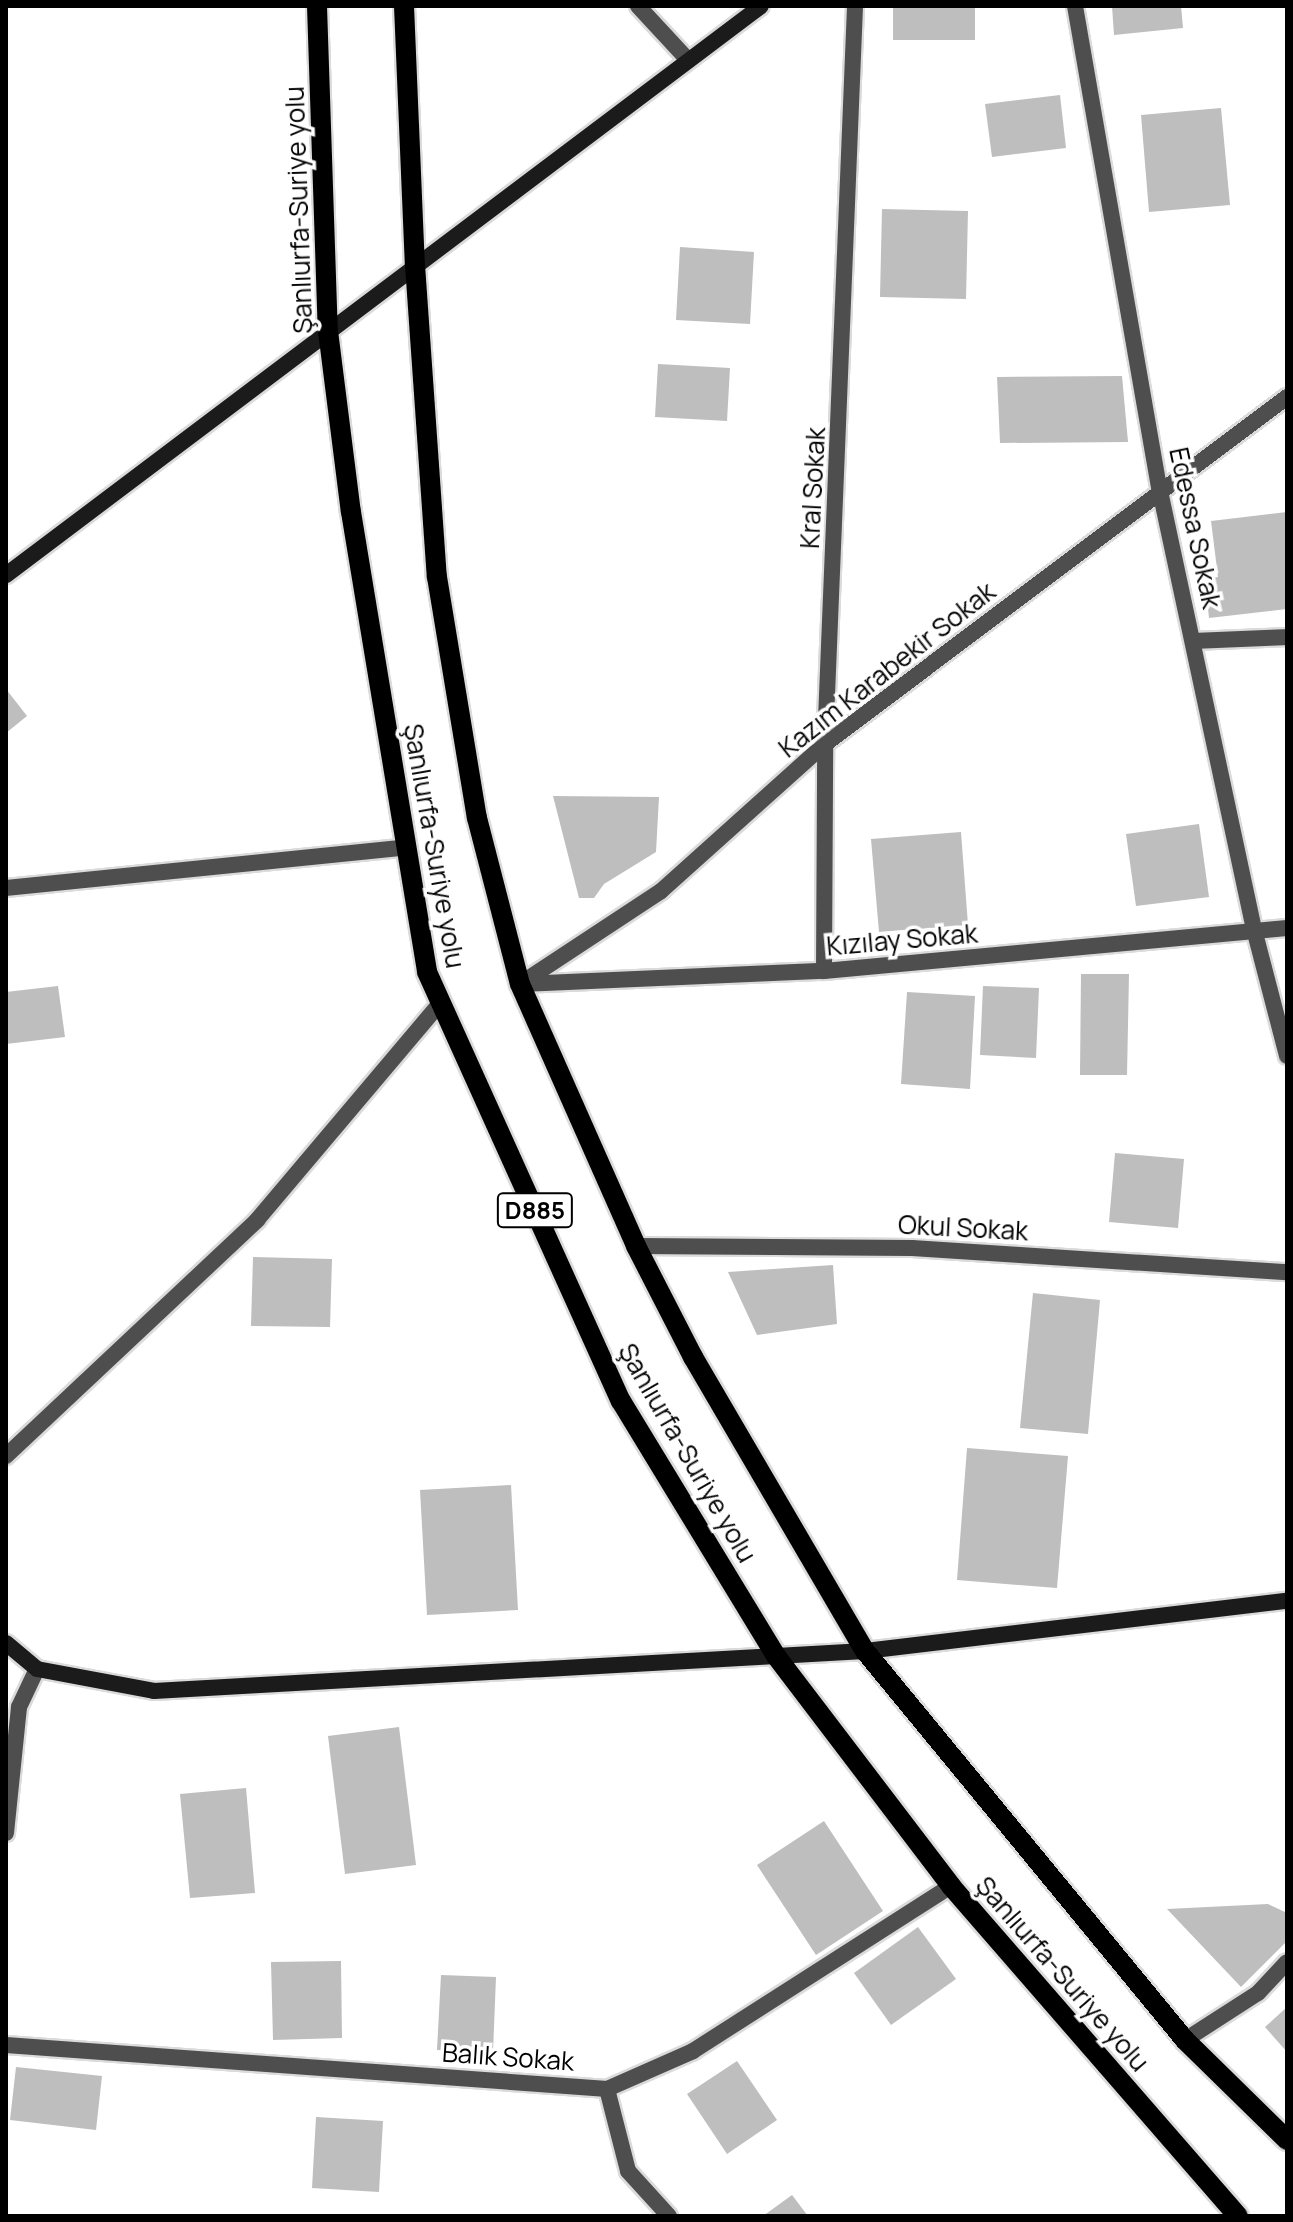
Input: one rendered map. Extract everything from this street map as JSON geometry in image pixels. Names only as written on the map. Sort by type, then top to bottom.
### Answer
[{"type":"main road","name":"Şanlıurfa-Suriye yolu","points":[[317,6],[328,331],[351,512],[427,972],[621,1401],[776,1656],[951,1886],[1238,2216]]},
{"type":"main road","name":"Şanlıurfa-Suriye yolu","points":[[404,6],[415,265],[437,577],[477,818],[520,984],[636,1246],[693,1357],[865,1651],[1185,2040],[1287,2140]]},
{"type":"street","points":[[638,6],[688,60]]},
{"type":"street","points":[[6,575],[761,6]]},
{"type":"street","name":"Kral Sokak","points":[[824,971],[825,744],[855,6]]},
{"type":"street","name":"Edessa Sokak","points":[[1075,6],[1160,491],[1195,641],[1255,933],[1287,1056]]},
{"type":"street","name":"Kazım Karabekir Sokak","points":[[520,984],[661,891],[825,744],[1287,397]]},
{"type":"street","points":[[1195,641],[1287,637]]},
{"type":"street","points":[[6,888],[407,847]]},
{"type":"street","name":"Kızılay Sokak","points":[[520,984],[824,971],[1287,928]]},
{"type":"street","points":[[6,1456],[257,1220],[441,1002]]},
{"type":"street","name":"Okul Sokak","points":[[636,1246],[912,1248],[1287,1272]]},
{"type":"street","points":[[6,1643],[37,1669],[154,1691],[865,1651],[1287,1601]]},
{"type":"street","points":[[6,1833],[12,1708],[37,1669]]},
{"type":"street","name":"Balık Sokak","points":[[6,2045],[607,2089],[693,2051],[951,1886]]},
{"type":"street","points":[[1185,2040],[1258,1993],[1287,1962]]},
{"type":"street","points":[[607,2089],[628,2171],[669,2216]]},
{"type":"building","points":[[893,6],[975,6],[975,40],[893,40]]},
{"type":"building","points":[[1112,6],[1181,6],[1183,28],[1114,35]]},
{"type":"building","points":[[1060,95],[1066,148],[992,157],[985,104]]},
{"type":"building","points":[[1221,108],[1230,205],[1149,212],[1141,115]]},
{"type":"building","points":[[882,209],[968,211],[966,299],[880,297]]},
{"type":"building","points":[[680,247],[754,252],[750,324],[676,320]]},
{"type":"building","points":[[658,364],[730,368],[727,421],[655,417]]},
{"type":"building","points":[[1122,376],[1128,442],[1000,443],[997,377]]},
{"type":"building","points":[[1287,512],[1287,609],[1209,618],[1205,579],[1218,577],[1211,521]]},
{"type":"building","points":[[6,689],[27,716],[6,733]]},
{"type":"building","points":[[553,796],[659,797],[656,852],[604,884],[594,898],[579,898]]},
{"type":"building","points":[[1199,824],[1209,897],[1136,906],[1126,834]]},
{"type":"building","points":[[961,832],[968,925],[879,932],[871,839]]},
{"type":"building","points":[[1081,974],[1129,974],[1127,1075],[1080,1075]]},
{"type":"building","points":[[58,986],[65,1037],[6,1044],[6,992]]},
{"type":"building","points":[[983,986],[1039,988],[1036,1058],[980,1055]]},
{"type":"building","points":[[907,992],[975,996],[970,1089],[901,1084]]},
{"type":"building","points":[[1115,1153],[1184,1159],[1178,1228],[1109,1222]]},
{"type":"building","points":[[253,1257],[332,1259],[330,1327],[251,1326]]},
{"type":"building","points":[[833,1265],[837,1324],[757,1335],[728,1272]]},
{"type":"building","points":[[1033,1293],[1100,1300],[1088,1434],[1020,1428]]},
{"type":"building","points":[[967,1448],[1068,1456],[1057,1588],[957,1580]]},
{"type":"building","points":[[511,1485],[518,1610],[427,1615],[420,1490]]},
{"type":"building","points":[[399,1727],[416,1865],[345,1874],[328,1736]]},
{"type":"building","points":[[246,1788],[255,1893],[190,1898],[180,1794]]},
{"type":"building","points":[[824,1821],[883,1911],[816,1955],[757,1865]]},
{"type":"building","points":[[1268,1904],[1287,1913],[1287,1941],[1241,1987],[1167,1909]]},
{"type":"building","points":[[918,1927],[956,1979],[891,2025],[854,1973]]},
{"type":"building","points":[[341,1961],[342,2038],[273,2040],[271,1962]]},
{"type":"building","points":[[441,1975],[496,1977],[493,2052],[437,2050]]},
{"type":"building","points":[[1287,2007],[1287,2052],[1265,2027]]},
{"type":"building","points":[[737,2061],[777,2120],[727,2154],[687,2094]]},
{"type":"building","points":[[16,2067],[102,2076],[96,2130],[10,2120]]},
{"type":"building","points":[[316,2117],[383,2121],[379,2192],[312,2188]]},
{"type":"building","points":[[792,2195],[808,2216],[763,2216]]}]
